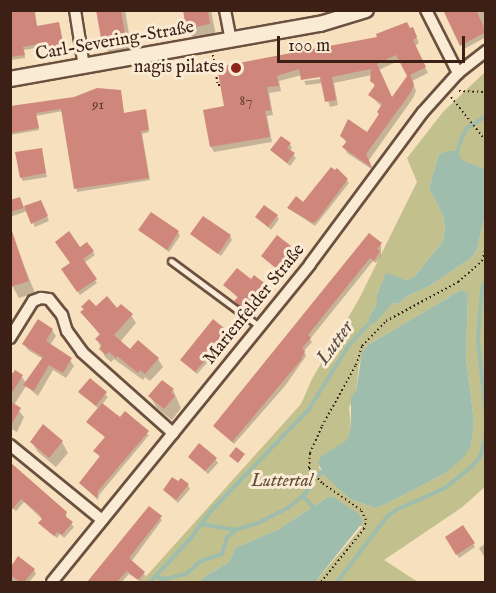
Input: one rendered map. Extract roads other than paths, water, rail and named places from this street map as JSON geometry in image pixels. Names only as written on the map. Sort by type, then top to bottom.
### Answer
[{"type":"street","points":[[75,10],[84,66]]},
{"type":"street","points":[[225,10],[231,40]]},
{"type":"street","name":"Carl-Severing-Straße","points":[[10,79],[329,22],[366,10]]},
{"type":"street","points":[[426,10],[459,73]]},
{"type":"street","name":"Marienfelder Straße","points":[[52,582],[352,210],[423,112],[459,73],[486,51]]},
{"type":"street","points":[[10,338],[33,301],[41,297],[49,299],[62,315],[67,331],[82,352],[172,433]]},
{"type":"street","points":[[10,445],[102,520]]},
{"type":"lane","points":[[171,261],[259,326]]},
{"type":"waterway","name":"Lutter","points":[[455,156],[466,129],[486,116]]},
{"type":"waterway","name":"Lutter","points":[[486,278],[482,289],[478,338],[486,415]]},
{"type":"waterway","name":"Lutter","points":[[150,582],[190,539],[211,511],[309,409],[349,345],[372,320]]},
{"type":"waterway","name":"Lutter","points":[[337,582],[386,518],[396,510],[445,488],[473,465],[480,457],[486,434]]},
{"type":"waterway","points":[[319,475],[322,472]]},
{"type":"waterway","points":[[201,524],[235,530],[258,523],[288,508],[312,485]]},
{"type":"waterway","points":[[303,496],[314,508]]},
{"type":"waterway","points":[[165,579],[186,574],[201,561],[222,554],[227,537],[235,531]]},
{"type":"waterway","name":"Lutter","points":[[156,577],[165,579],[165,582]]},
{"type":"place","name":"nagis pilates","points":[[236,68]]},
{"type":"park label","name":"Luttertal","points":[[282,482]]}]
